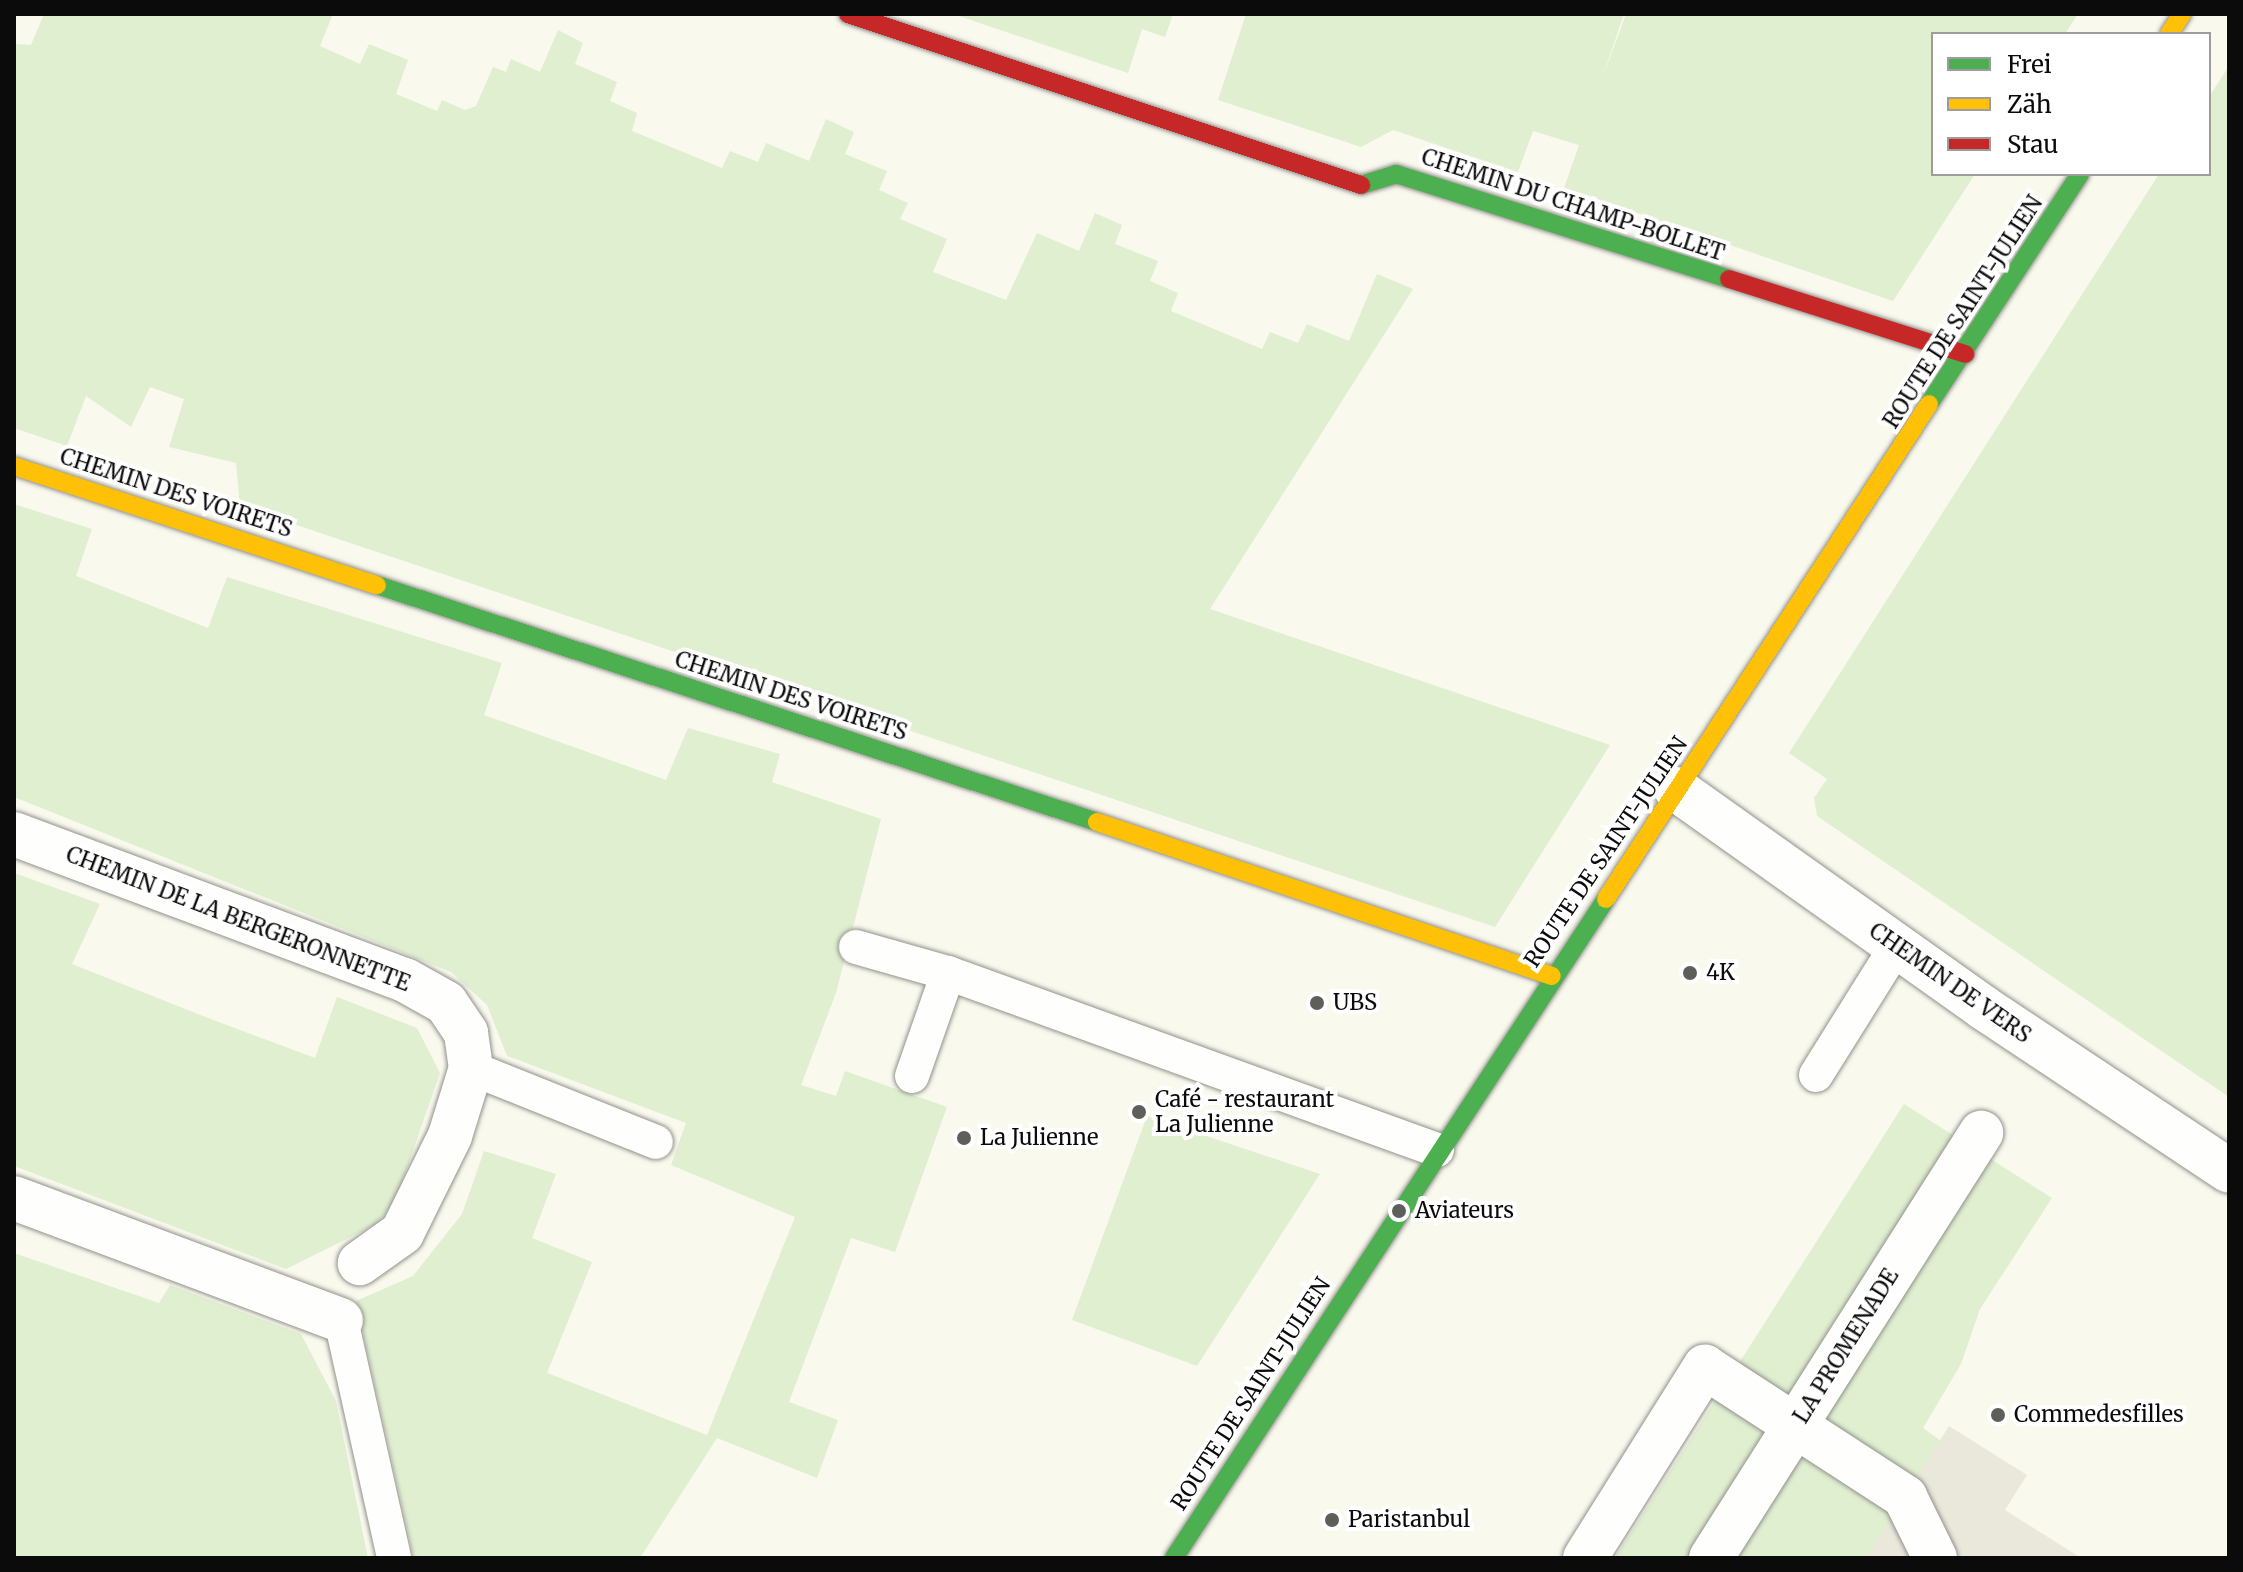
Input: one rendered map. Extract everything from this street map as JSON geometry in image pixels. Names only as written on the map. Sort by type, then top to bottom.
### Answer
[{"type":"street","name":"CHEMIN DU CHAMP-BOLLET","points":[[848,14],[1359,185],[1396,174],[1965,354]]},
{"type":"street","points":[[2170,32],[2182,14]]},
{"type":"street","name":"ROUTE DE SAINT-JULIEN","points":[[1174,1558],[1437,1150],[1965,354],[2079,176]]},
{"type":"street","name":"CHEMIN DES VOIRETS","points":[[14,466],[1481,948],[1552,976]]},
{"type":"street","name":"CHEMIN DE VERS","points":[[1676,789],[1896,947],[2229,1171]]},
{"type":"street","name":"CHEMIN DE LA BERGERONNETTE","points":[[14,834],[405,980],[446,1003],[466,1033],[471,1068],[450,1136],[402,1233],[360,1263]]},
{"type":"street","name":"LA PROMENADE","points":[[1711,1558],[1981,1133]]},
{"type":"street","points":[[14,1198],[341,1320]]},
{"type":"street","points":[[1585,1558],[1705,1367],[1905,1497],[1935,1558]]},
{"type":"lane","points":[[856,947],[948,973],[1437,1150]]},
{"type":"lane","points":[[1816,1075],[1896,947]]},
{"type":"lane","points":[[912,1076],[948,973]]},
{"type":"lane","points":[[471,1068],[656,1142]]},
{"type":"lane","points":[[341,1320],[394,1558]]},
{"type":"green space","points":[[44,14],[333,14],[320,46],[360,64],[369,44],[408,60],[396,94],[437,111],[442,100],[465,110],[476,106],[493,67],[506,72],[511,59],[540,72],[558,30],[583,43],[575,64],[617,82],[610,101],[637,113],[632,131],[722,168],[730,151],[758,162],[766,143],[809,161],[826,119],[854,132],[845,154],[887,171],[879,190],[908,203],[900,219],[947,239],[933,272],[1006,300],[1037,233],[1079,251],[1095,213],[1122,225],[1115,244],[1158,261],[1150,281],[1178,293],[1171,311],[1262,349],[1270,332],[1298,343],[1307,324],[1349,341],[1377,274],[1413,289],[1210,609],[1610,745],[1495,927],[240,506],[236,463],[169,447],[184,399],[150,387],[131,427],[86,396],[67,446],[14,428],[14,44],[31,45]]},
{"type":"green space","points":[[953,14],[1173,14],[1165,37],[1142,29],[1128,73]]},
{"type":"green space","points":[[1246,14],[1624,14],[1601,82],[1626,14],[2078,14],[2066,32],[1931,32],[1931,176],[1974,176],[1893,301],[1564,188],[1579,145],[1533,131],[1518,172],[1393,130],[1361,147],[1218,100]]},
{"type":"green space","points":[[2229,66],[2229,1097],[1817,816],[1814,798],[1827,779],[1789,753],[2158,176],[2211,176],[2211,94]]},
{"type":"green space","points":[[14,504],[92,529],[76,576],[208,628],[227,577],[502,663],[484,715],[666,780],[688,728],[780,754],[772,782],[881,819],[836,993],[801,1085],[836,1096],[845,1071],[947,1107],[895,1252],[851,1238],[789,1402],[838,1420],[817,1478],[717,1438],[640,1558],[414,1558],[356,1301],[413,1276],[462,1214],[484,1151],[556,1174],[532,1238],[592,1262],[547,1373],[707,1435],[795,1217],[671,1165],[686,1123],[507,1056],[487,1005],[451,972],[14,797]]},
{"type":"green space","points":[[14,873],[100,904],[72,964],[208,1018],[315,1058],[337,997],[417,1028],[440,1073],[395,1203],[375,1225],[286,1269],[14,1166]]},
{"type":"green space","points":[[1904,1104],[2052,1198],[1980,1309],[1961,1364],[1923,1428],[1944,1443],[1866,1558],[1615,1558]]},
{"type":"green space","points":[[1147,1116],[1320,1174],[1197,1366],[1072,1320]]},
{"type":"green space","points":[[14,1253],[159,1303],[170,1285],[301,1334],[336,1401],[368,1558],[14,1558]]},
{"type":"shaded area","points":[[1949,1426],[2027,1475],[2005,1510],[2081,1558],[1866,1558]]},
{"type":"traffic: fast","points":[[1361,185],[1396,174],[1729,279]]},
{"type":"traffic: fast","points":[[1929,404],[2079,176]]},
{"type":"traffic: fast","points":[[377,585],[1097,822]]},
{"type":"traffic: fast","points":[[1174,1558],[1606,899]]},
{"type":"traffic: slow","points":[[2170,32],[2182,14]]},
{"type":"traffic: slow","points":[[1606,899],[1929,404]]},
{"type":"traffic: slow","points":[[14,466],[377,585]]},
{"type":"traffic: slow","points":[[1097,822],[1552,976]]},
{"type":"traffic: jam","points":[[848,14],[1361,185]]},
{"type":"traffic: jam","points":[[1729,279],[1965,354]]},
{"type":"place","name":"4K","points":[[1690,973]]},
{"type":"place","name":"UBS","points":[[1317,1003]]},
{"type":"place","name":"Café - restaurant La Julienne","points":[[1139,1112]]},
{"type":"place","name":"La Julienne","points":[[964,1138]]},
{"type":"place","name":"Aviateurs","points":[[1399,1211]]},
{"type":"place","name":"Commedesfilles","points":[[1998,1415]]},
{"type":"place","name":"Paristanbul","points":[[1332,1520]]}]
